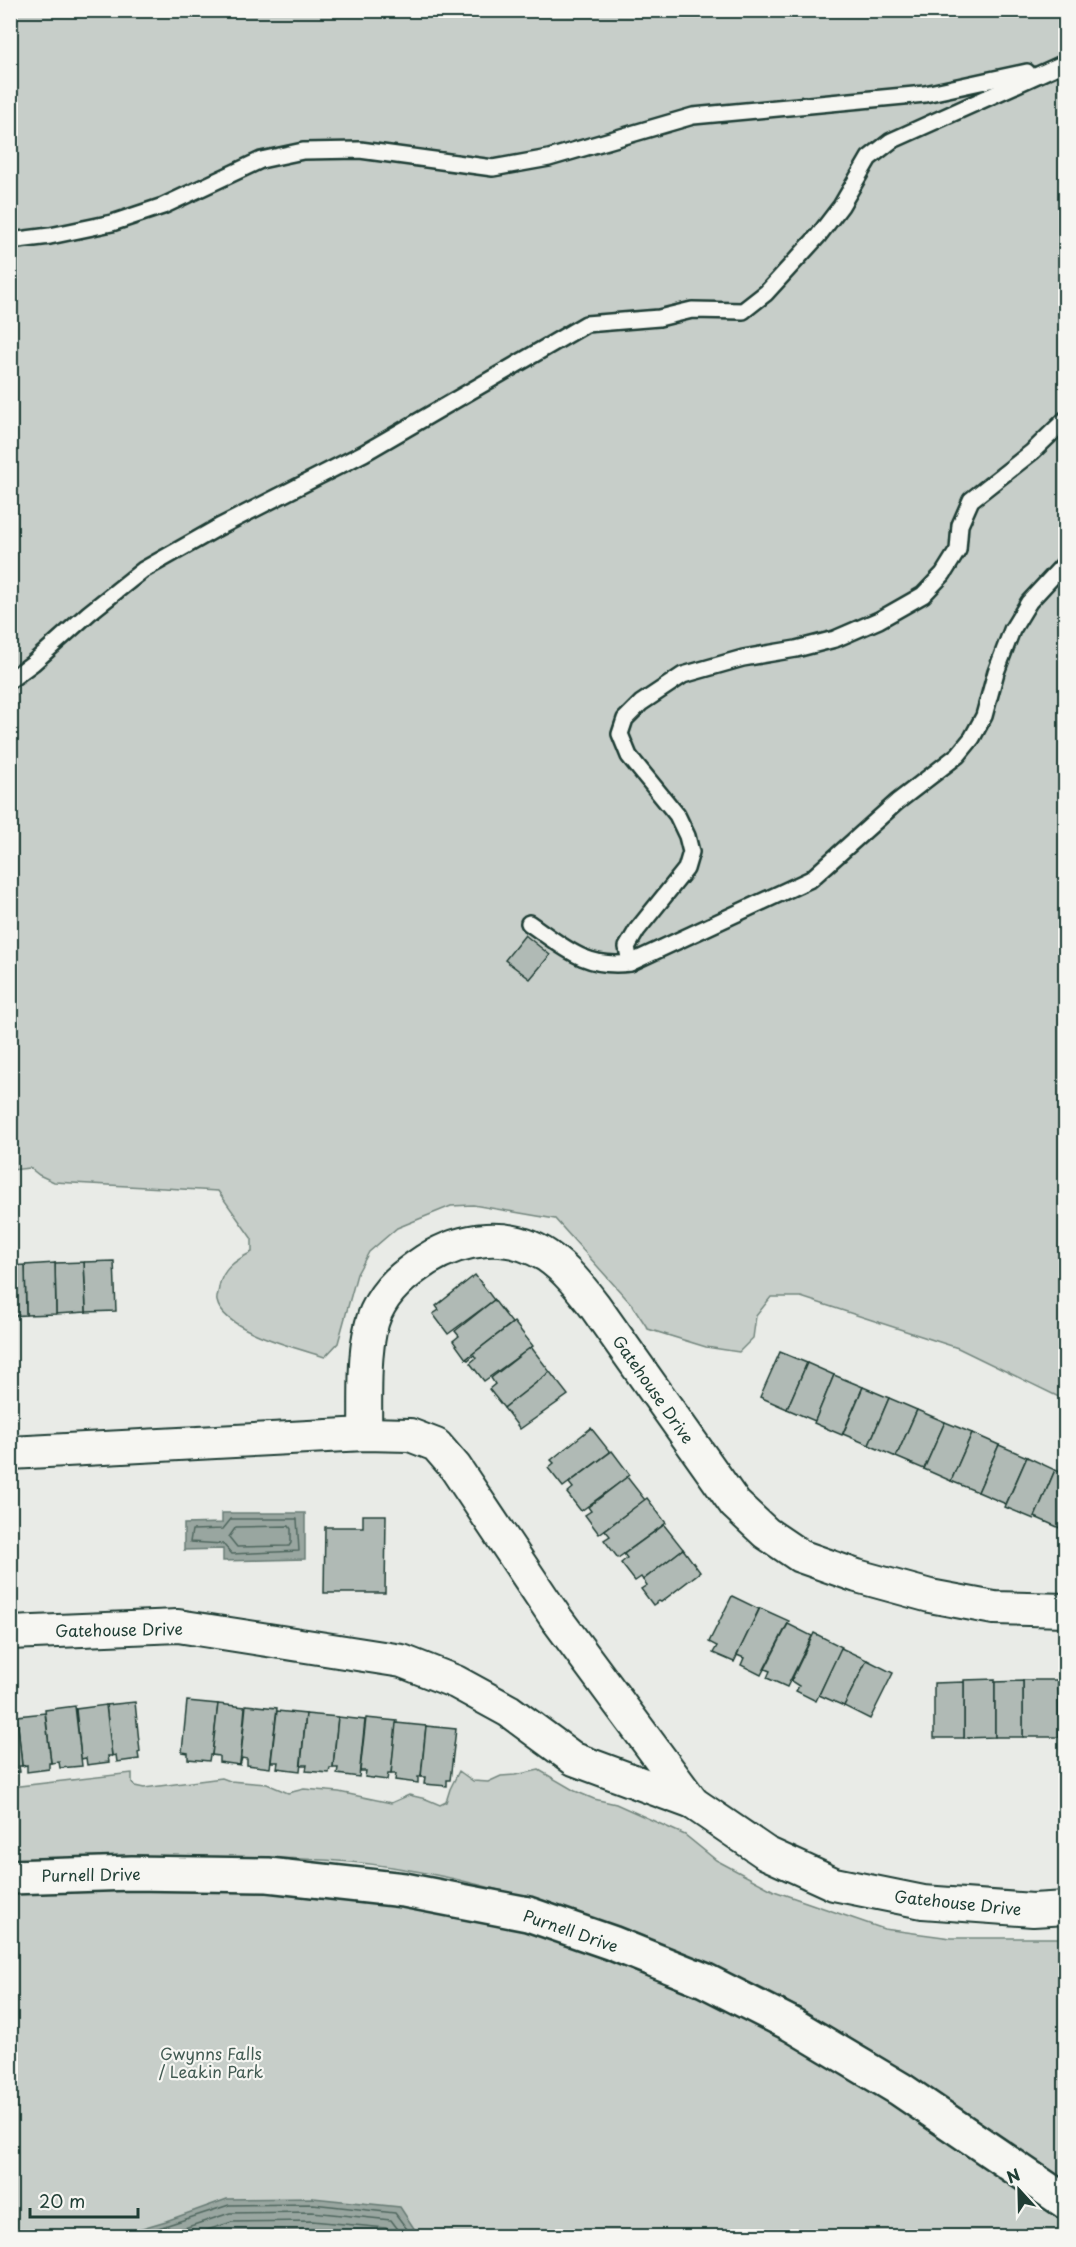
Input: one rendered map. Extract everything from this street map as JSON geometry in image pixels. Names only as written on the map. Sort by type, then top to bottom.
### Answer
[{"type":"street","name":"Gatehouse Drive","points":[[365,1434],[367,1350],[375,1313],[391,1286],[438,1253],[459,1244],[488,1239],[518,1242],[546,1256],[571,1276],[735,1504],[766,1533],[800,1556],[857,1576],[930,1596],[994,1608],[1065,1610]]},
{"type":"street","name":"Gatehouse Drive","points":[[10,1453],[365,1434],[410,1435],[436,1445],[455,1467],[556,1618],[693,1803]]},
{"type":"street","name":"Gatehouse Drive","points":[[10,1633],[178,1626],[402,1660],[456,1682],[509,1711],[574,1759],[693,1803],[766,1853],[834,1884],[923,1902],[1033,1910],[1065,1908]]},
{"type":"street","name":"Purnell Drive","points":[[10,1876],[132,1873],[268,1875],[404,1890],[528,1914],[612,1943],[704,1980],[791,2024],[900,2089],[1065,2202]]},
{"type":"lane","points":[[10,241],[50,236],[112,223],[163,206],[261,160],[303,151],[360,150],[493,168],[549,158],[693,116],[925,94],[1064,64]]},
{"type":"lane","points":[[10,680],[33,663],[88,613],[143,570],[219,527],[364,453],[586,324],[659,318],[692,310],[744,311],[766,293],[818,236],[841,206],[869,158],[891,141],[1064,64]]},
{"type":"lane","points":[[630,963],[627,947],[637,930],[687,869],[691,852],[687,836],[677,815],[629,756],[620,734],[625,719],[641,702],[682,675],[743,658],[796,649],[835,639],[879,620],[923,594],[943,574],[958,550],[960,525],[971,500],[1032,452],[1065,419]]},
{"type":"lane","points":[[529,922],[569,951],[592,961],[610,966],[630,963],[811,879],[897,802],[958,754],[972,738],[984,716],[996,672],[1012,630],[1029,602],[1065,562]]},
{"type":"green space","points":[[10,11],[1065,11],[1065,1400],[958,1348],[801,1297],[771,1297],[756,1316],[753,1338],[739,1352],[706,1347],[648,1329],[633,1306],[555,1219],[473,1205],[451,1206],[397,1228],[369,1252],[357,1274],[338,1343],[325,1357],[281,1344],[247,1330],[222,1312],[217,1299],[223,1275],[241,1258],[252,1252],[252,1239],[218,1191],[54,1182],[30,1168],[11,1170]]},
{"type":"green space","points":[[539,1770],[575,1791],[594,1799],[616,1804],[685,1835],[716,1860],[774,1891],[884,1929],[951,1938],[1065,1938],[1065,2184],[903,2073],[787,2001],[660,1944],[528,1898],[426,1873],[344,1861],[246,1858],[81,1858],[11,1861],[11,1787],[132,1773],[132,1783],[144,1788],[222,1778],[230,1781],[267,1784],[288,1793],[304,1789],[339,1792],[391,1803],[409,1795],[440,1805],[446,1802],[459,1771],[473,1781],[488,1782],[501,1776]]},
{"type":"green space","name":"Gwynns Falls / Leakin Park","points":[[185,1886],[377,1898],[588,1946],[745,2011],[874,2087],[1065,2223],[1065,2236],[11,2236],[10,1892]]},
{"type":"water","points":[[222,1513],[305,1513],[305,1559],[223,1561],[223,1549],[184,1550],[184,1524],[222,1523]]},
{"type":"water","points":[[313,2198],[400,2207],[419,2236],[115,2236],[227,2199]]},
{"type":"building","points":[[525,935],[550,955],[530,979],[505,960]]},
{"type":"building","points":[[114,1261],[116,1311],[86,1312],[84,1262]]},
{"type":"building","points":[[84,1262],[86,1312],[56,1314],[55,1263]]},
{"type":"building","points":[[55,1263],[56,1314],[26,1315],[25,1265]]},
{"type":"building","points":[[25,1265],[26,1315],[10,1316],[10,1266]]},
{"type":"building","points":[[475,1275],[494,1300],[448,1334],[433,1314],[439,1310],[436,1306]]},
{"type":"building","points":[[494,1300],[512,1323],[466,1359],[453,1341],[459,1336],[455,1331]]},
{"type":"building","points":[[514,1322],[533,1346],[484,1381],[470,1363],[476,1358],[474,1355],[466,1359]]},
{"type":"building","points":[[531,1347],[550,1372],[504,1408],[489,1389],[495,1384],[491,1378]]},
{"type":"building","points":[[780,1352],[807,1363],[787,1409],[760,1397]]},
{"type":"building","points":[[807,1363],[834,1375],[815,1421],[787,1409]]},
{"type":"building","points":[[550,1372],[568,1395],[520,1429],[504,1408]]},
{"type":"building","points":[[834,1375],[863,1387],[842,1435],[814,1423]]},
{"type":"building","points":[[863,1387],[889,1398],[869,1445],[843,1434]]},
{"type":"building","points":[[889,1398],[917,1410],[896,1457],[869,1445]]},
{"type":"building","points":[[917,1410],[945,1422],[924,1469],[896,1457]]},
{"type":"building","points":[[945,1422],[972,1433],[951,1481],[924,1469]]},
{"type":"building","points":[[591,1428],[610,1452],[563,1487],[548,1468],[554,1463],[551,1460]]},
{"type":"building","points":[[972,1433],[999,1445],[978,1492],[951,1481]]},
{"type":"building","points":[[999,1445],[1027,1457],[1006,1504],[978,1492]]},
{"type":"building","points":[[612,1451],[630,1475],[581,1511],[567,1493],[573,1488],[569,1483]]},
{"type":"building","points":[[1027,1457],[1055,1470],[1034,1519],[1005,1507]]},
{"type":"building","points":[[1055,1470],[1066,1474],[1066,1521],[1062,1529],[1035,1517]]},
{"type":"building","points":[[627,1477],[645,1500],[599,1534],[585,1515],[591,1511],[588,1507]]},
{"type":"building","points":[[647,1498],[666,1523],[618,1558],[604,1540],[610,1536],[605,1530]]},
{"type":"building","points":[[363,1515],[386,1515],[385,1593],[324,1593],[325,1527],[363,1527]]},
{"type":"building","points":[[664,1525],[683,1549],[643,1580],[641,1577],[635,1581],[621,1563],[627,1558],[624,1554]]},
{"type":"building","points":[[683,1549],[700,1572],[661,1602],[653,1605],[641,1589],[647,1585],[643,1580]]},
{"type":"building","points":[[732,1596],[759,1609],[734,1662],[713,1653],[717,1646],[709,1642]]},
{"type":"building","points":[[760,1608],[789,1621],[761,1675],[741,1665],[744,1658],[737,1655]]},
{"type":"building","points":[[788,1624],[812,1636],[787,1687],[767,1678],[770,1671],[765,1669]]},
{"type":"building","points":[[814,1633],[842,1647],[816,1701],[796,1691],[799,1686],[791,1681]]},
{"type":"building","points":[[841,1648],[867,1660],[844,1706],[819,1695]]},
{"type":"building","points":[[867,1660],[893,1673],[870,1719],[844,1706]]},
{"type":"building","points":[[995,1679],[995,1737],[964,1738],[964,1680]]},
{"type":"building","points":[[1066,1679],[1066,1736],[1059,1737],[1058,1680]]},
{"type":"building","points":[[1023,1680],[1058,1680],[1059,1737],[1023,1737]]},
{"type":"building","points":[[1023,1681],[1023,1737],[995,1737],[995,1682]]},
{"type":"building","points":[[964,1682],[964,1738],[934,1738],[934,1683]]},
{"type":"building","points":[[187,1701],[218,1704],[212,1755],[209,1761],[188,1759],[188,1753],[182,1752]]},
{"type":"building","points":[[135,1702],[139,1759],[117,1762],[116,1755],[112,1756],[106,1705]]},
{"type":"building","points":[[218,1704],[245,1707],[240,1765],[219,1762],[219,1756],[212,1755]]},
{"type":"building","points":[[106,1705],[112,1756],[108,1756],[109,1762],[87,1765],[86,1758],[81,1759],[76,1709]]},
{"type":"building","points":[[246,1705],[277,1708],[270,1768],[247,1765],[247,1759],[242,1758],[240,1765]]},
{"type":"building","points":[[75,1706],[82,1766],[60,1768],[59,1762],[51,1763],[45,1710]]},
{"type":"building","points":[[277,1711],[306,1714],[300,1771],[277,1768],[278,1762],[271,1762]]},
{"type":"building","points":[[45,1713],[51,1763],[49,1763],[49,1769],[27,1772],[27,1765],[22,1766],[17,1716]]},
{"type":"building","points":[[306,1714],[338,1717],[333,1768],[330,1768],[329,1773],[306,1771],[307,1765],[301,1765]]},
{"type":"building","points":[[10,1716],[17,1716],[22,1766],[19,1766],[20,1772],[10,1773]]},
{"type":"building","points":[[338,1717],[365,1720],[359,1777],[337,1774],[338,1768],[333,1768]]},
{"type":"building","points":[[366,1718],[397,1721],[391,1774],[388,1774],[387,1780],[365,1777],[366,1771],[360,1771]]},
{"type":"building","points":[[396,1723],[426,1726],[421,1777],[418,1777],[418,1783],[395,1780],[396,1774],[391,1774]]},
{"type":"building","points":[[426,1726],[456,1729],[450,1780],[447,1780],[447,1786],[424,1784],[425,1777],[421,1777]]}]
